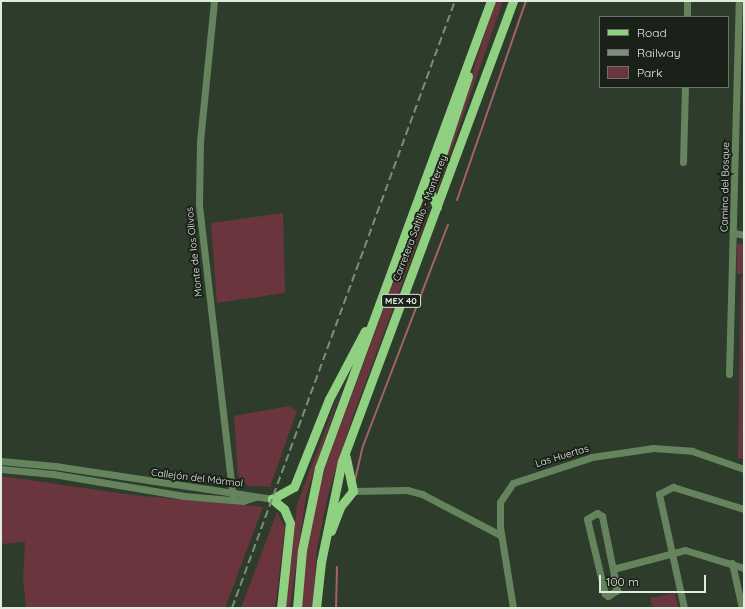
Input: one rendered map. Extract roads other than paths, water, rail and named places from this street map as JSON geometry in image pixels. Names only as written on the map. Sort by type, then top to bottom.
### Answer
[{"type":"main road","name":"Carretera Saltillo - Monterrey","points":[[297,608],[302,550],[319,468],[491,1]]},
{"type":"main road","name":"Carretera Saltillo - Monterrey","points":[[316,608],[321,562],[348,444],[508,16],[512,1]]},
{"type":"main road","points":[[437,206],[430,191],[460,111],[478,36]]},
{"type":"main road","points":[[281,608],[290,523],[284,509],[272,499],[294,487],[329,399],[358,341],[372,323]]},
{"type":"main road","points":[[321,562],[338,513],[353,492],[347,470],[348,444]]},
{"type":"street","name":"Monte de los Olivos","points":[[214,1],[200,141],[199,205],[233,496]]},
{"type":"street","points":[[687,1],[687,16]]},
{"type":"street","name":"Camino del Bosque","points":[[729,374],[734,233],[739,1]]},
{"type":"street","points":[[683,162],[685,88]]},
{"type":"street","points":[[734,233],[744,235]]},
{"type":"street","name":"Las Huertas","points":[[513,608],[500,536],[500,502],[513,483],[592,457],[636,449],[673,449],[692,451],[744,470]]},
{"type":"street","name":"Callejón del Mármol","points":[[1,461],[82,470],[233,496]]},
{"type":"street","name":"Callejón del Mármol","points":[[1,469],[81,478],[152,492],[272,499]]},
{"type":"street","points":[[81,478],[82,470]]},
{"type":"street","points":[[684,608],[658,500],[663,489],[673,487],[744,509]]},
{"type":"street","points":[[353,492],[407,490],[422,494],[500,536]]},
{"type":"street","points":[[597,513],[602,516],[613,569],[617,590],[608,596],[596,563],[587,519],[590,514],[597,513]]},
{"type":"street","points":[[613,569],[671,553],[693,550],[744,568]]},
{"type":"street","points":[[732,563],[742,608]]},
{"type":"waterway","points":[[457,200],[526,1]]},
{"type":"waterway","points":[[355,480],[363,446],[448,225]]},
{"type":"waterway","points":[[336,608],[337,567]]},
{"type":"railway","points":[[232,608],[455,1]]}]
